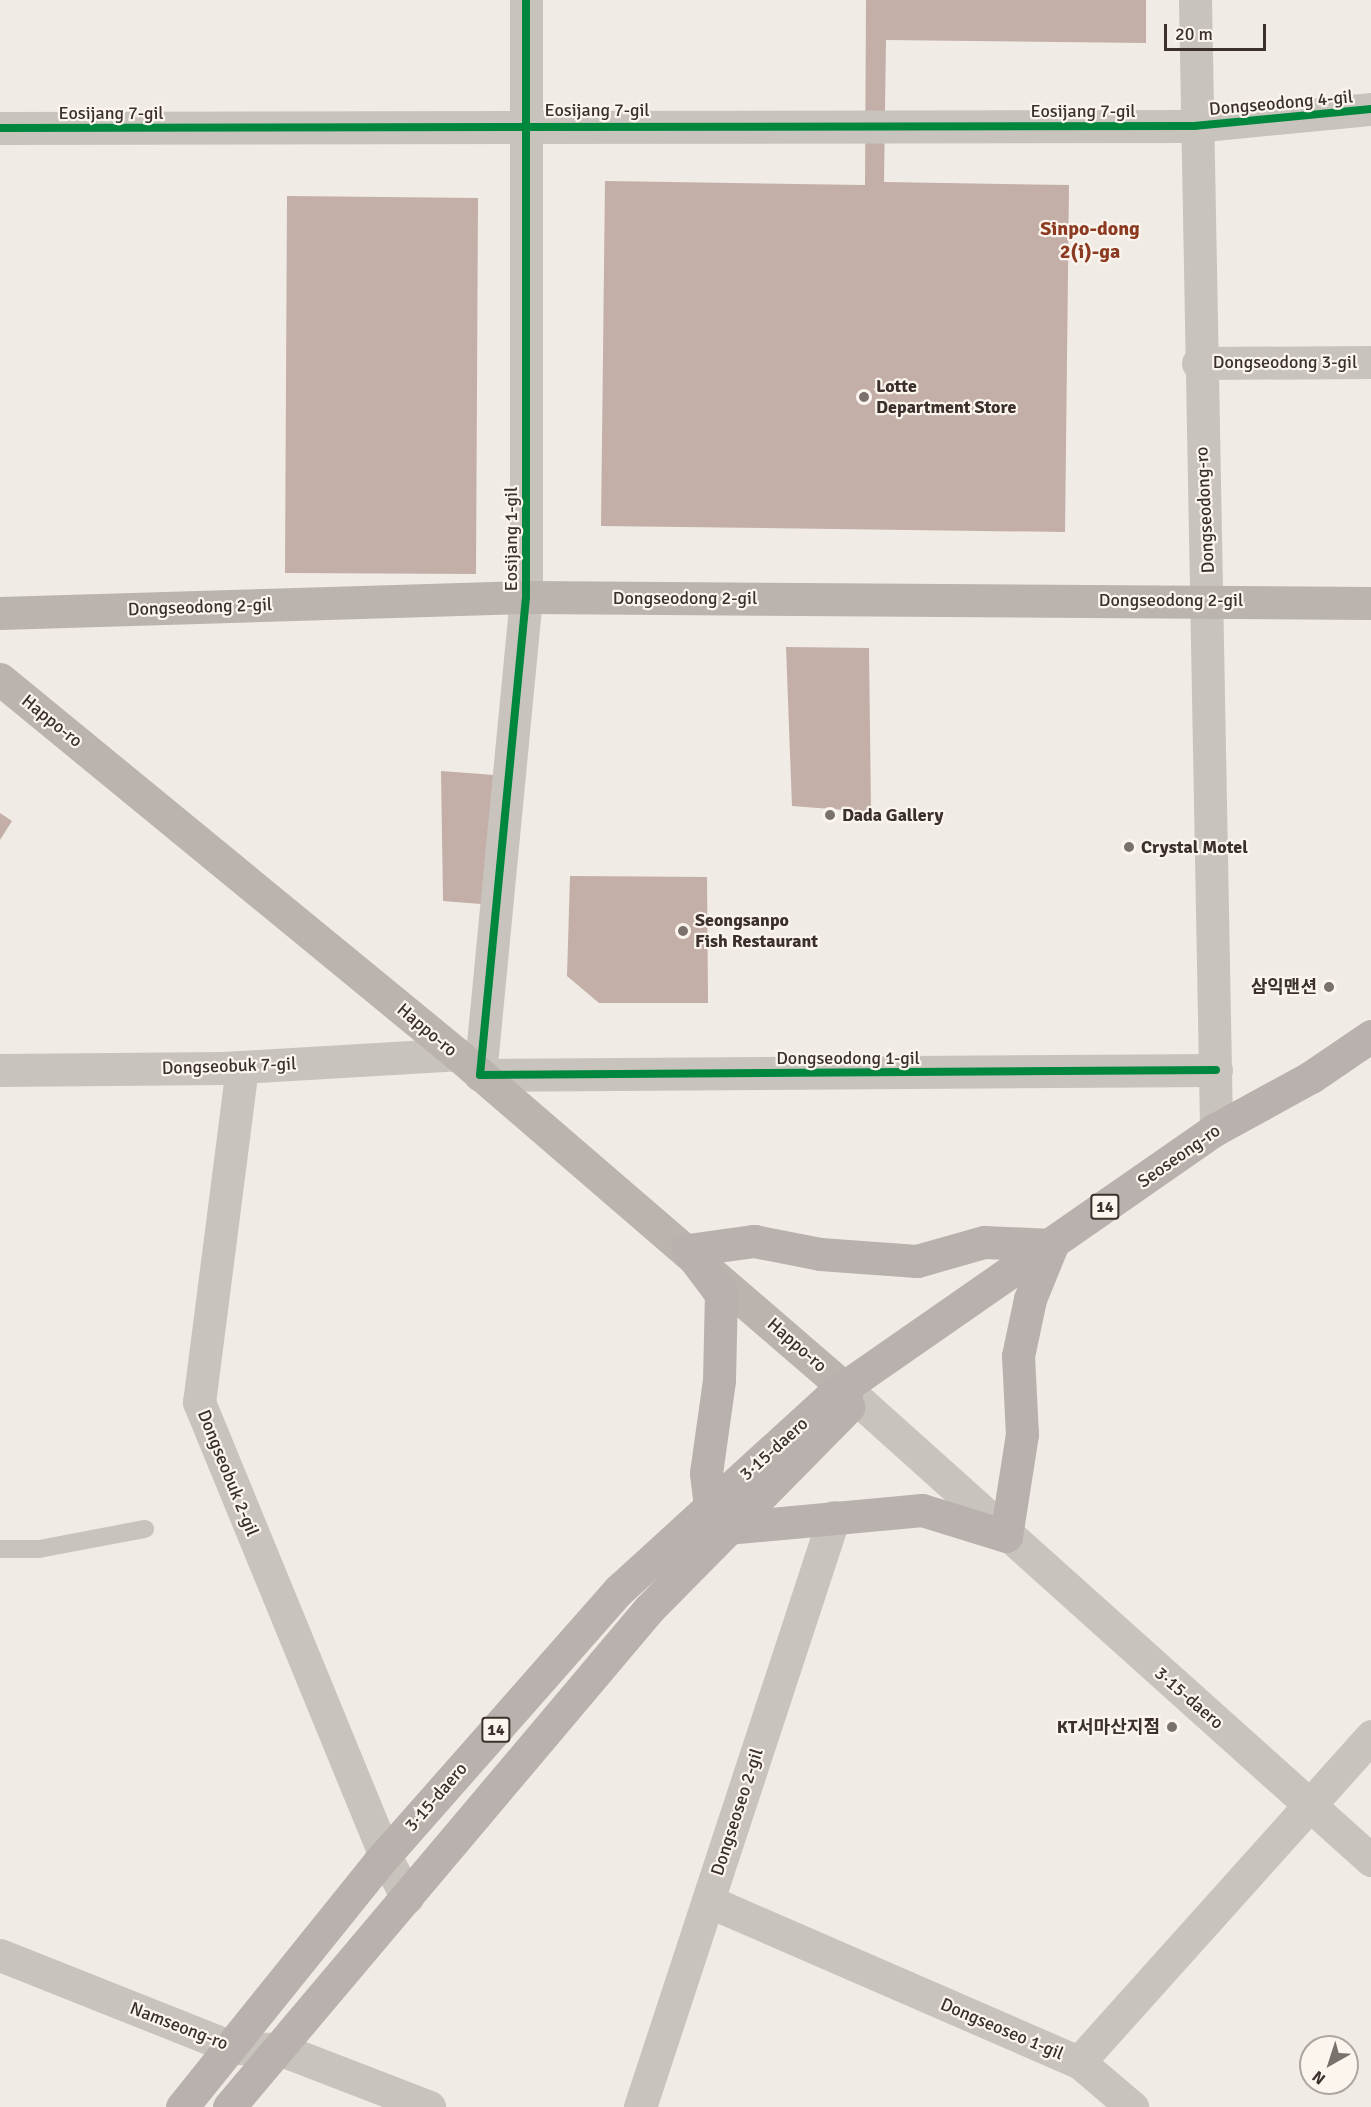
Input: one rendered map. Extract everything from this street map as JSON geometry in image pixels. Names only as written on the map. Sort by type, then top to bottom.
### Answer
[{"type":"main road","name":"Dongseodong 2-gil","points":[[0,613],[526,597],[1209,600],[1371,603]]},
{"type":"main road","name":"Happo-ro","points":[[0,679],[469,1064],[688,1250],[847,1390]]},
{"type":"main road","name":"Seoseong-ro","points":[[847,1390],[1216,1129],[1311,1077],[1371,1036]]},
{"type":"main road","points":[[753,1241],[820,1254],[917,1261],[984,1242],[1052,1245],[1030,1299],[1018,1356],[1022,1434],[1006,1536],[922,1510],[834,1517],[720,1517],[706,1473],[719,1380],[721,1294],[688,1250],[753,1241]]},
{"type":"main road","name":"3·15-daero","points":[[229,2107],[649,1609],[720,1517],[830,1397],[847,1390]]},
{"type":"main road","name":"3·15-daero","points":[[182,2107],[234,2048],[385,1856],[620,1589],[720,1517]]},
{"type":"street","name":"Eosijang 1-gil","points":[[469,1064],[526,597],[526,0]]},
{"type":"street","name":"Dongseodong-ro","points":[[1195,0],[1194,126],[1198,363],[1209,600],[1216,1129]]},
{"type":"street","name":"Dongseodong 4-gil","points":[[1194,126],[1371,110]]},
{"type":"street","name":"Eosijang 7-gil","points":[[0,128],[526,125],[1194,126]]},
{"type":"street","name":"Dongseodong 3-gil","points":[[1198,363],[1371,362]]},
{"type":"street","name":"Dongseobuk 7-gil","points":[[0,1070],[469,1064]]},
{"type":"street","name":"Dongseodong 1-gil","points":[[469,1064],[1216,1070]]},
{"type":"street","name":"Dongseobuk 2-gil","points":[[242,1067],[199,1402],[385,1856],[407,1897]]},
{"type":"street","name":"3·15-daero","points":[[847,1390],[1006,1536],[1371,1860]]},
{"type":"street","name":"Dongseoseo 2-gil","points":[[640,2107],[834,1517]]},
{"type":"street","name":"Dongseoseo 1-gil","points":[[708,1901],[1078,2062],[1371,1736]]},
{"type":"street","name":"Namseong-ro","points":[[0,1955],[234,2048],[279,2049],[429,2107]]},
{"type":"street","points":[[1078,2062],[1132,2107]]},
{"type":"lane","points":[[0,1549],[39,1549],[146,1529]]},
{"type":"building","points":[[866,0],[1146,0],[1146,43],[886,40],[884,182],[1069,185],[1065,532],[601,526],[605,181],[865,185]]},
{"type":"building","points":[[287,196],[478,198],[476,574],[285,573]]},
{"type":"building","points":[[786,647],[869,648],[871,812],[792,806]]},
{"type":"building","points":[[441,771],[494,775],[493,905],[443,901]]},
{"type":"building","points":[[0,813],[12,821],[0,840]]},
{"type":"building","points":[[570,876],[707,877],[708,1003],[599,1003],[567,976]]},
{"type":"cycle path","points":[[526,0],[526,597],[480,1075],[1216,1070]]},
{"type":"cycle path","points":[[0,128],[1194,126],[1371,109]]},
{"type":"place","name":"Lotte Department Store","points":[[864,397]]},
{"type":"place","name":"Dada Gallery","points":[[830,815]]},
{"type":"place","name":"Crystal Motel","points":[[1129,847]]},
{"type":"place","name":"Seongsanpo Fish Restaurant","points":[[683,931]]},
{"type":"place","name":"삼익맨션","points":[[1329,987]]},
{"type":"place","name":"KT서마산지점","points":[[1172,1727]]},
{"type":"district","name":"Sinpo-dong 2(i)-ga","points":[[1090,240]]}]
